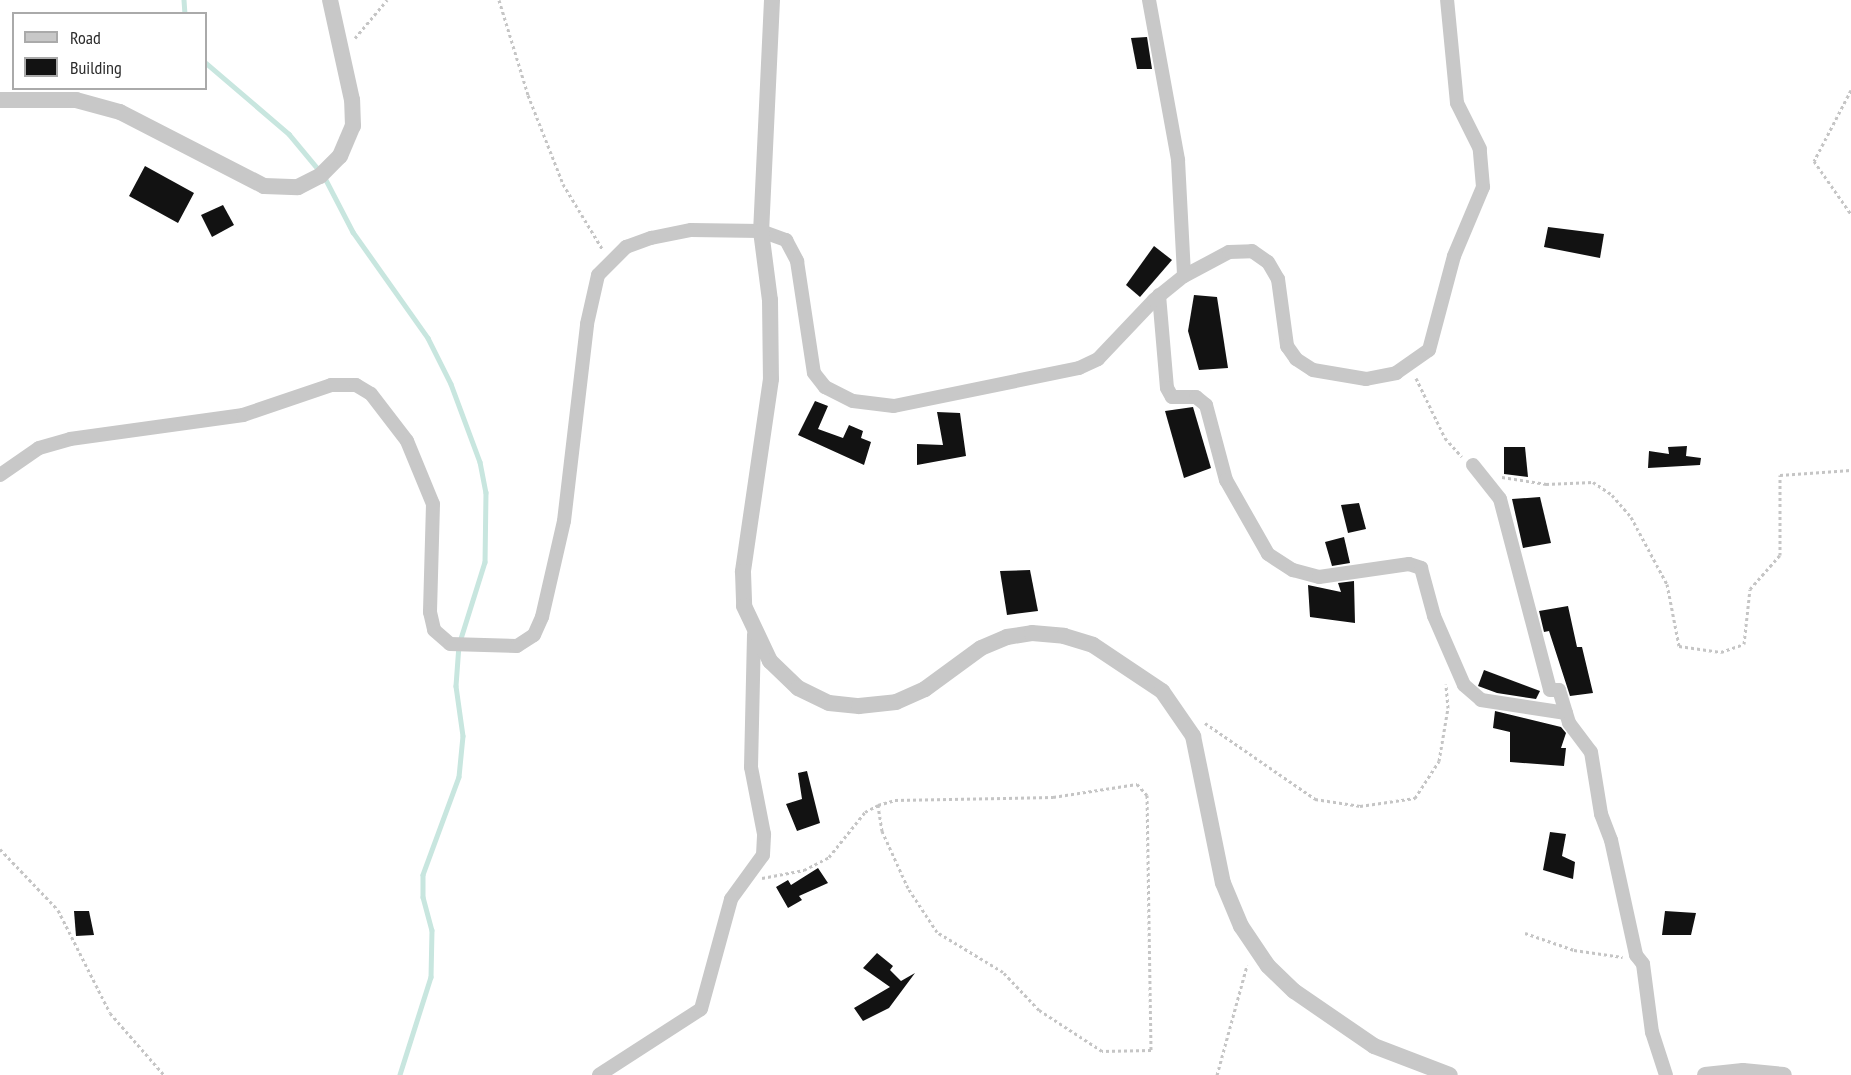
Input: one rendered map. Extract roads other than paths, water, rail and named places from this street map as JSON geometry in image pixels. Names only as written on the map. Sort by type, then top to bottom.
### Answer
[{"type":"street","points":[[0,100],[36,96],[76,100],[120,112],[264,186],[298,187],[325,171],[340,156],[353,126],[342,54],[330,0]]},
{"type":"street","points":[[772,0],[760,231],[772,343],[765,429],[743,572],[744,606],[754,634],[770,661],[798,688],[829,702],[860,706],[896,702],[915,693],[981,648],[1007,637],[1032,633],[1065,636],[1093,645],[1141,675],[1181,715],[1193,736],[1223,883],[1253,943],[1294,991],[1357,1035],[1412,1063],[1450,1075]]},
{"type":"street","points":[[1149,0],[1178,160],[1184,276]]},
{"type":"street","points":[[0,475],[39,448],[70,439],[243,415],[331,386],[356,385],[371,394],[406,441],[433,504],[430,612],[434,630],[450,645],[517,646],[534,635],[542,617],[564,521],[587,324],[598,275],[609,259],[626,247],[691,230],[760,231],[786,240],[797,261],[814,373],[825,387],[853,401],[894,406],[1079,368],[1098,359],[1159,296],[1184,276],[1229,252],[1252,251],[1268,262],[1278,279],[1287,346],[1296,359],[1313,370],[1366,379],[1411,367],[1430,350],[1454,255],[1483,188],[1480,148],[1457,103],[1447,0]]},
{"type":"street","points":[[1159,296],[1167,388],[1172,397],[1196,397],[1206,405],[1226,480],[1268,554],[1293,570],[1319,577],[1408,564],[1421,568],[1428,581],[1434,616],[1464,685],[1481,700],[1566,713]]},
{"type":"street","points":[[1473,465],[1500,499],[1550,690],[1559,690],[1566,713],[1591,752],[1601,814],[1611,840],[1636,955],[1643,964],[1652,1032],[1666,1075]]},
{"type":"street","points":[[599,1075],[701,1009],[731,899],[753,872],[763,855],[764,834],[751,767],[754,634]]},
{"type":"street","points":[[1705,1075],[1743,1071],[1784,1075]]},
{"type":"waterway","points":[[184,0],[185,12]]},
{"type":"waterway","points":[[207,64],[289,134],[324,176],[353,232],[428,338],[451,384],[480,462],[486,492],[485,562],[459,645],[456,686],[463,736],[459,777],[423,875],[423,897],[432,930],[431,977],[400,1075]]}]
